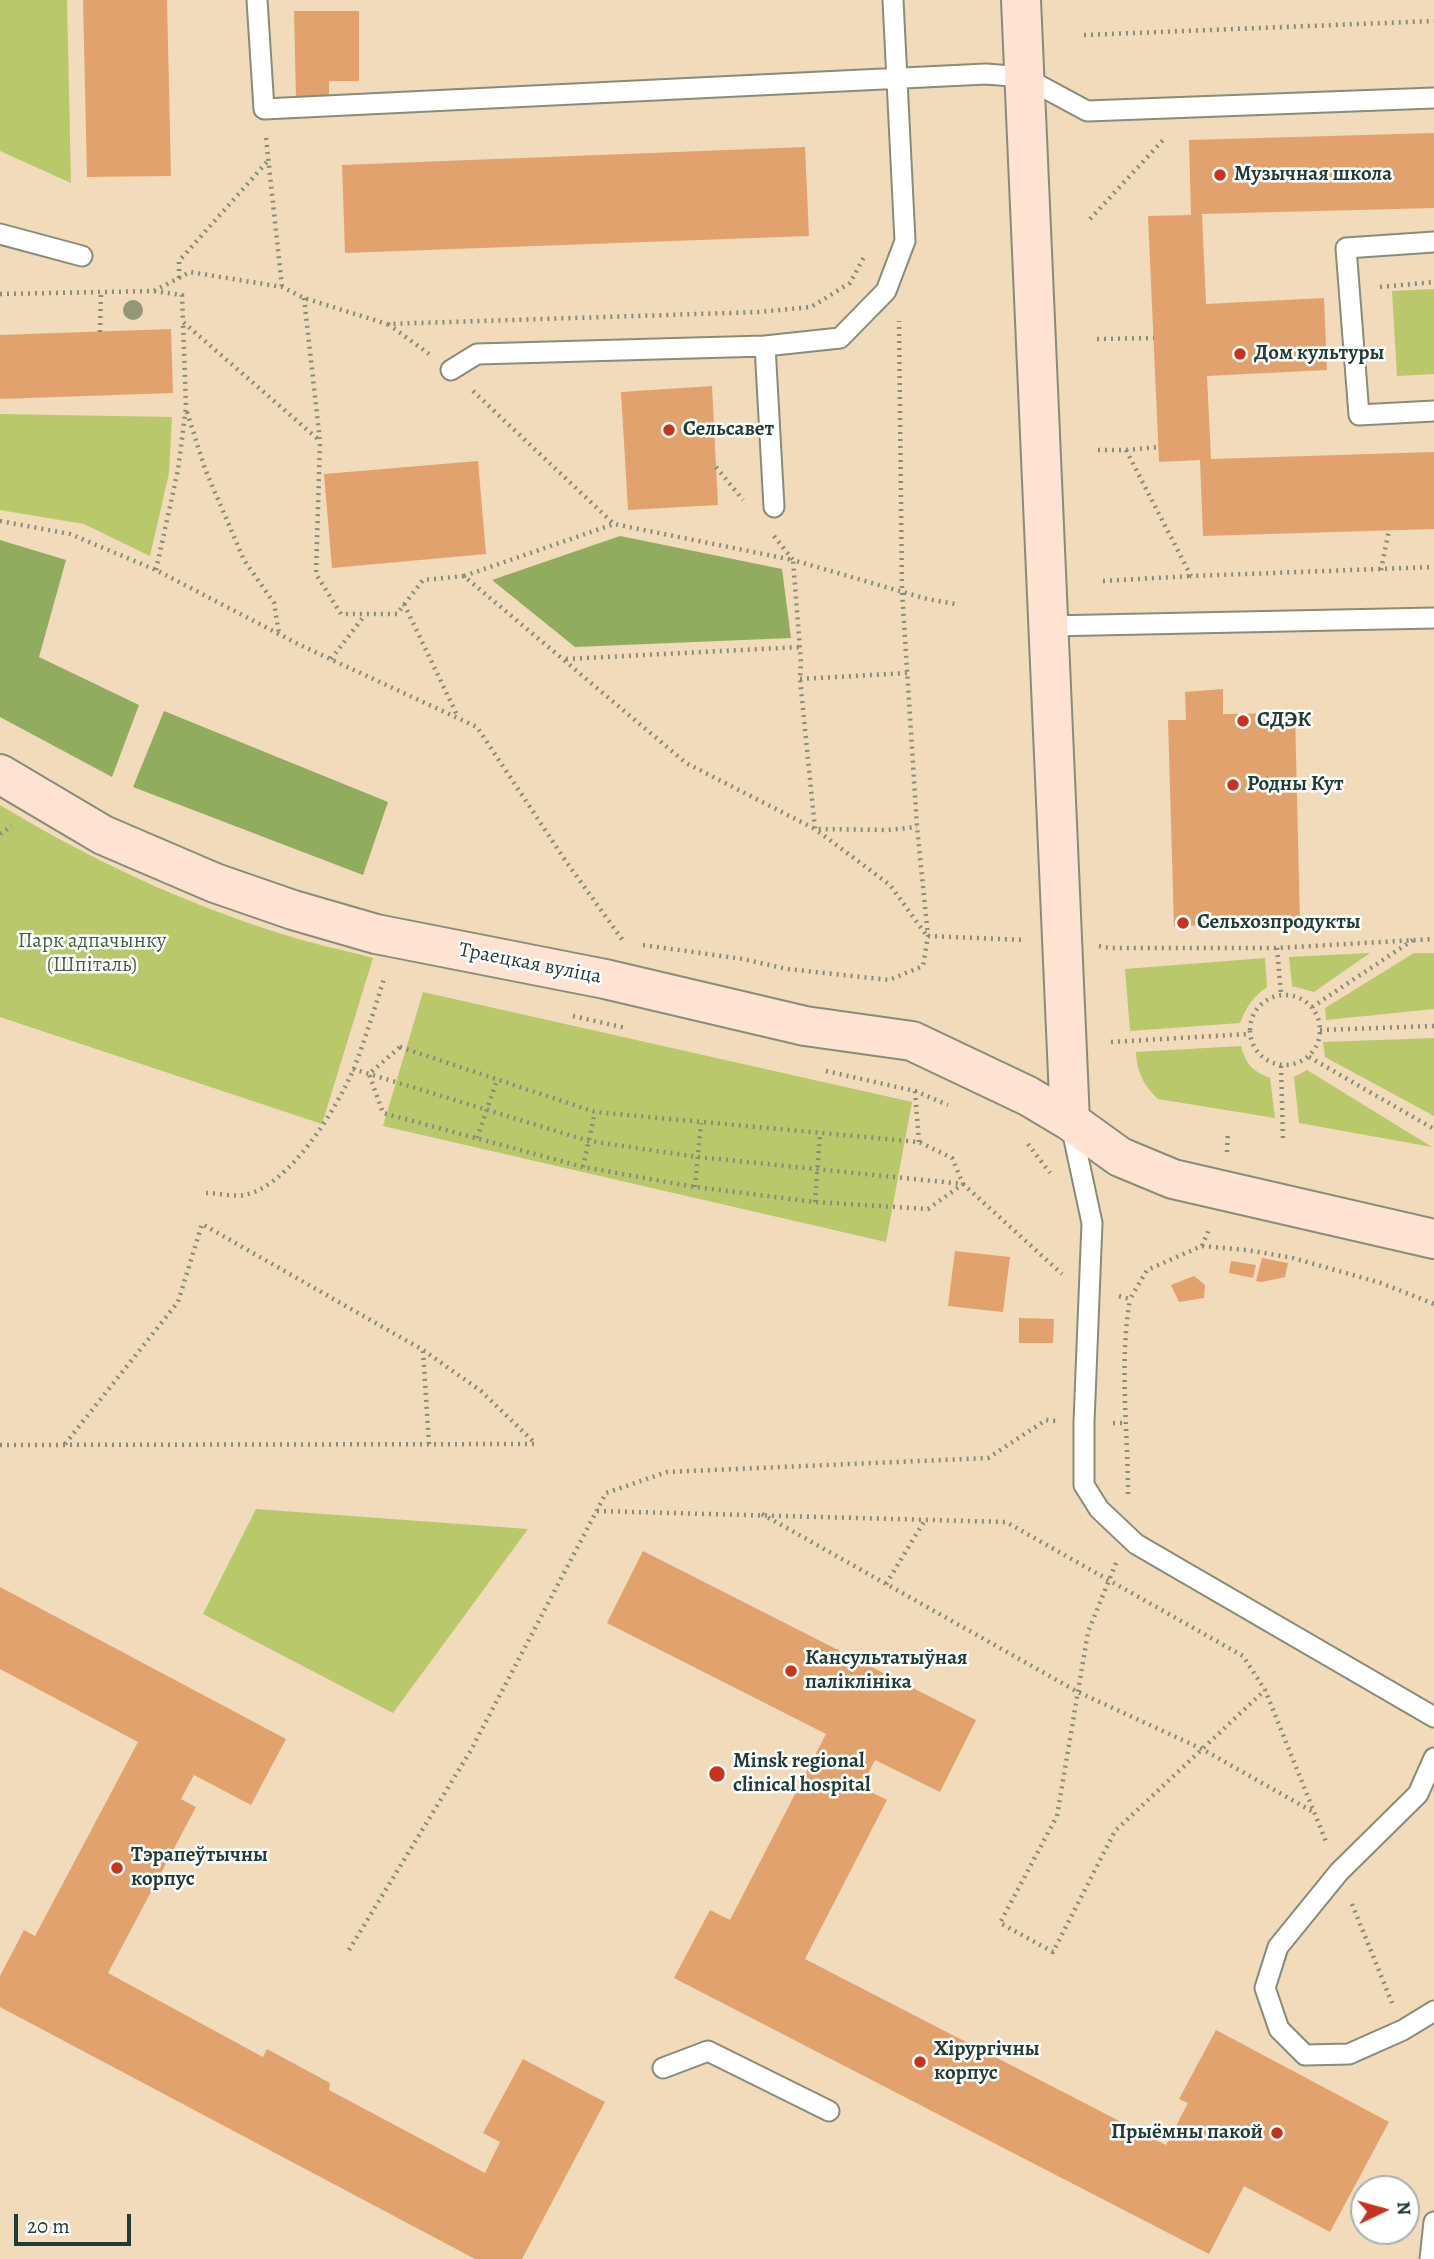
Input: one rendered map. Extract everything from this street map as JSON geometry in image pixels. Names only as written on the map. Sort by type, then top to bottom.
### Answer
[{"type":"street","points":[[1021,0],[1070,1121]]},
{"type":"street","name":"Траецкая вуліца","points":[[0,774],[103,835],[215,883],[293,910],[376,934],[605,979],[805,1026],[912,1041],[1028,1096],[1070,1121],[1120,1157],[1173,1178],[1434,1239]]},
{"type":"lane","points":[[257,0],[264,109],[986,75],[1024,77],[1087,111],[1434,98]]},
{"type":"lane","points":[[452,370],[477,354],[765,346],[839,338],[886,291],[905,241],[893,0]]},
{"type":"lane","points":[[0,234],[82,256]]},
{"type":"lane","points":[[1434,242],[1346,248],[1359,415],[1434,411]]},
{"type":"lane","points":[[765,346],[774,507]]},
{"type":"lane","points":[[1048,626],[1434,618]]},
{"type":"lane","points":[[1070,1121],[1092,1223],[1084,1485],[1099,1509],[1136,1544],[1434,1717]]},
{"type":"lane","points":[[1434,1758],[1418,1794],[1339,1872],[1278,1947],[1265,1989],[1279,2029],[1305,2055],[1349,2054],[1403,2030],[1434,2011]]},
{"type":"lane","points":[[663,2068],[708,2051],[829,2111]]},
{"type":"lane","points":[[1430,2259],[1434,2222]]},
{"type":"path","points":[[1084,35],[1434,21]]},
{"type":"path","points":[[1090,219],[1194,107]]},
{"type":"path","points":[[264,109],[282,286]]},
{"type":"path","points":[[180,278],[179,261],[268,162]]},
{"type":"path","points":[[387,324],[758,312],[811,307],[850,282],[869,248]]},
{"type":"path","points":[[154,291],[190,272],[282,286],[304,298],[387,324],[452,370],[614,524]]},
{"type":"path","points":[[1381,298],[1380,285],[1434,282]]},
{"type":"path","points":[[0,294],[154,291],[182,295],[186,407],[178,470],[156,570]]},
{"type":"path","points":[[100,332],[101,292]]},
{"type":"path","points":[[304,298],[320,441],[316,574],[341,614],[397,614],[423,580],[464,576],[614,524],[793,560],[927,599],[955,604]]},
{"type":"path","points":[[0,521],[70,534],[156,570],[279,634],[477,727],[621,942],[743,959],[787,969],[889,980],[923,966],[928,936],[917,827],[902,591],[898,323],[902,310]]},
{"type":"path","points":[[183,322],[320,441]]},
{"type":"path","points":[[1097,339],[1154,338]]},
{"type":"path","points":[[186,407],[205,469],[244,560],[274,603],[279,634]]},
{"type":"path","points":[[1098,450],[1159,447]]},
{"type":"path","points":[[1126,450],[1191,576]]},
{"type":"path","points":[[716,467],[750,509]]},
{"type":"path","points":[[767,529],[793,560],[800,679],[816,829]]},
{"type":"path","points":[[1381,570],[1389,530]]},
{"type":"path","points":[[1102,580],[1434,567]]},
{"type":"path","points":[[464,576],[687,763],[816,829],[890,885],[928,936]]},
{"type":"path","points":[[404,604],[459,718]]},
{"type":"path","points":[[331,659],[365,614]]},
{"type":"path","points":[[565,659],[800,647]]},
{"type":"path","points":[[800,679],[907,673]]},
{"type":"path","points":[[0,819],[22,833]]},
{"type":"path","points":[[816,829],[887,830],[917,827]]},
{"type":"path","points":[[928,936],[1026,940]]},
{"type":"path","points":[[1110,948],[1277,948],[1434,939]]},
{"type":"path","points":[[1312,1007],[1414,940]]},
{"type":"path","points":[[1277,948],[1281,994]]},
{"type":"path","points":[[206,1193],[244,1195],[279,1178],[304,1151],[327,1117],[353,1069],[386,975],[374,972]]},
{"type":"path","points":[[1281,994],[1300,998],[1312,1007],[1319,1018],[1318,1045],[1309,1057],[1296,1065],[1280,1066],[1266,1061],[1255,1051],[1249,1034],[1257,1007],[1269,998],[1281,994]]},
{"type":"path","points":[[562,1014],[630,1028]]},
{"type":"path","points":[[1320,1030],[1434,1027]]},
{"type":"path","points":[[1111,1042],[1249,1034]]},
{"type":"path","points":[[369,1074],[400,1047],[594,1112],[919,1142],[952,1158],[963,1184],[1059,1273],[1088,1287],[1130,1299]]},
{"type":"path","points":[[1309,1057],[1434,1129]]},
{"type":"path","points":[[1280,1066],[1283,1140]]},
{"type":"path","points":[[353,1069],[589,1141],[817,1171],[963,1184]]},
{"type":"path","points":[[820,1070],[915,1091],[950,1106]]},
{"type":"path","points":[[369,1074],[383,1113],[583,1167],[695,1187],[815,1202],[928,1209],[963,1184]]},
{"type":"path","points":[[477,1138],[497,1080]]},
{"type":"path","points":[[915,1091],[919,1142]]},
{"type":"path","points":[[583,1167],[594,1112]]},
{"type":"path","points":[[695,1187],[701,1123]]},
{"type":"path","points":[[815,1202],[820,1134]]},
{"type":"path","points":[[1022,1136],[1050,1174],[1054,1184]]},
{"type":"path","points":[[0,1445],[536,1444],[481,1391],[423,1350],[202,1224],[178,1302],[65,1444]]},
{"type":"path","points":[[1265,1690],[1115,1831],[1053,1952],[1000,1923],[1057,1815],[1088,1632],[1127,1534],[1126,1322],[1130,1299],[1147,1270],[1202,1246],[1247,1250],[1293,1258],[1381,1283],[1434,1304]]},
{"type":"path","points":[[1059,1259],[1059,1273]]},
{"type":"path","points":[[423,1350],[429,1444]]},
{"type":"path","points":[[349,1950],[471,1751],[606,1493],[667,1472],[988,1458],[1046,1420],[1084,1422]]},
{"type":"path","points":[[597,1511],[1006,1522],[1243,1656],[1265,1690],[1403,2030]]},
{"type":"path","points":[[761,1514],[1078,1692],[1202,1749],[1315,1813]]},
{"type":"path","points":[[886,1584],[925,1520]]},
{"type":"green space","points":[[0,0],[67,0],[71,183],[0,151]]},
{"type":"green space","points":[[1434,289],[1434,374],[1397,376],[1392,291]]},
{"type":"green space","points":[[0,414],[172,417],[169,473],[150,556],[84,524],[0,510]]},
{"type":"green space","points":[[620,536],[782,569],[791,638],[575,647],[492,580]]},
{"type":"green space","points":[[0,540],[66,560],[39,657],[139,705],[112,777],[0,717]]},
{"type":"green space","points":[[164,711],[388,802],[363,875],[133,787]]},
{"type":"green space","name":"Парк адпачынку (Шпіталь)","points":[[0,805],[103,862],[174,894],[285,935],[373,958],[322,1124],[0,1017]]},
{"type":"green space","points":[[1370,953],[1314,992],[1292,986],[1289,957]]},
{"type":"green space","points":[[1414,953],[1434,953],[1434,1009],[1326,1020],[1325,1008]]},
{"type":"green space","points":[[1265,958],[1267,987],[1250,1003],[1240,1023],[1130,1031],[1125,969]]},
{"type":"green space","points":[[423,992],[912,1102],[886,1242],[383,1126]]},
{"type":"green space","points":[[1434,1038],[1434,1116],[1325,1057],[1323,1042]]},
{"type":"green space","points":[[1241,1046],[1251,1066],[1270,1078],[1275,1118],[1158,1099],[1148,1089],[1139,1072],[1136,1052]]},
{"type":"green space","points":[[1307,1070],[1432,1147],[1299,1123],[1294,1077]]},
{"type":"green space","points":[[256,1509],[528,1529],[393,1713],[203,1614]]},
{"type":"building","points":[[83,0],[167,0],[171,176],[87,177]]},
{"type":"building","points":[[294,11],[359,11],[359,81],[329,81],[329,98],[296,98]]},
{"type":"building","points":[[1434,133],[1434,208],[1202,214],[1206,304],[1324,298],[1327,370],[1207,376],[1211,459],[1434,452],[1434,529],[1203,536],[1200,460],[1159,462],[1148,216],[1191,215],[1189,140]]},
{"type":"building","points":[[805,147],[809,236],[345,253],[342,165]]},
{"type":"building","points":[[171,329],[173,393],[0,399],[0,335]]},
{"type":"building","name":"Сельсавет","points":[[712,386],[718,505],[628,510],[621,392]]},
{"type":"building","points":[[478,461],[486,554],[332,568],[324,474]]},
{"type":"building","name":"Родны Кут","points":[[1223,689],[1223,714],[1295,713],[1300,923],[1174,926],[1168,720],[1186,720],[1185,692]]},
{"type":"building","points":[[955,1251],[1010,1257],[1003,1312],[948,1306]]},
{"type":"building","points":[[1262,1258],[1288,1263],[1285,1277],[1256,1281]]},
{"type":"building","points":[[1231,1261],[1256,1265],[1253,1278],[1229,1273]]},
{"type":"building","points":[[1194,1276],[1205,1285],[1204,1298],[1179,1302],[1171,1285]]},
{"type":"building","points":[[1019,1318],[1054,1319],[1053,1343],[1019,1343]]},
{"type":"building","points":[[643,1551],[976,1720],[940,1792],[875,1760],[861,1787],[887,1800],[805,1959],[1166,2145],[1188,2103],[1179,2099],[1216,2030],[1389,2122],[1361,2175],[1350,2175],[1350,2195],[1330,2232],[1244,2186],[1209,2254],[674,1978],[710,1910],[730,1920],[826,1734],[607,1623]]},
{"type":"building","name":"Тэрапеўтычны корпус","points":[[0,1587],[286,1739],[251,1805],[194,1775],[181,1799],[196,1807],[108,1973],[263,2057],[267,2049],[330,2083],[329,2090],[485,2173],[500,2142],[483,2133],[523,2059],[605,2102],[522,2259],[475,2259],[0,2007],[0,1976],[24,1930],[35,1936],[138,1742],[0,1669]]},
{"type":"place","name":"Музычная школа","points":[[1220,175]]},
{"type":"place","name":"Дом культуры","points":[[1240,354]]},
{"type":"place","name":"Сельсавет","points":[[669,430]]},
{"type":"place","name":"СДЭК","points":[[1243,721]]},
{"type":"place","name":"Родны Кут","points":[[1233,785]]},
{"type":"place","name":"Сельхозпродукты","points":[[1183,923]]},
{"type":"place","name":"Кансультатыўная паліклініка","points":[[791,1671]]},
{"type":"place","name":"Minsk regional clinical hospital","points":[[717,1774]]},
{"type":"place","name":"Тэрапеўтычны корпус","points":[[117,1868]]},
{"type":"place","name":"Хірургічны корпус","points":[[920,2062]]},
{"type":"place","name":"Прыёмны пакой","points":[[1277,2133]]}]
